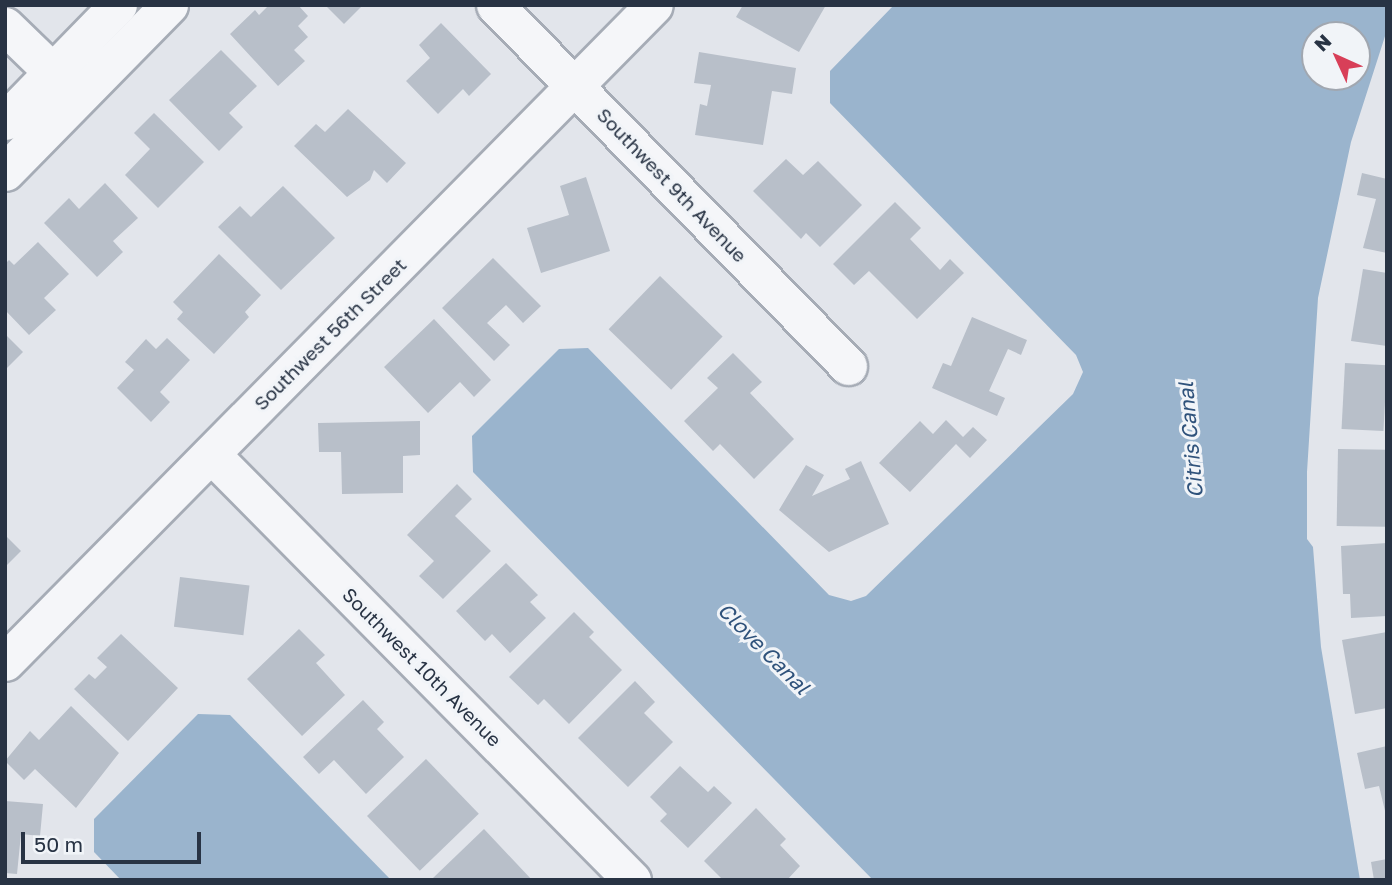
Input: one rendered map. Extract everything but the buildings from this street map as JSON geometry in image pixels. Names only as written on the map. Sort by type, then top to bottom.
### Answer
[{"type":"street","points":[[5,121],[118,5]]},
{"type":"street","points":[[5,172],[169,5]]},
{"type":"street","name":"Southwest 9th Avenue","points":[[495,5],[848,366]]},
{"type":"street","name":"Southwest 56th Street","points":[[5,662],[654,5]]},
{"type":"street","points":[[5,26],[79,97]]},
{"type":"street","name":"Southwest 10th Avenue","points":[[211,454],[632,880]]},
{"type":"water","points":[[894,5],[1387,5],[1387,30],[1371,80],[1371,21],[1301,21],[1301,91],[1367,91],[1351,142],[1318,298],[1307,472],[1307,539],[1313,547],[1321,647],[1360,880],[873,880],[473,472],[472,436],[559,349],[588,348],[829,595],[851,601],[866,596],[1073,394],[1083,372],[1076,355],[830,103],[830,71]]},
{"type":"water","points":[[198,714],[230,715],[391,880],[121,880],[94,852],[94,819]]},
{"type":"water label","name":"Citris Canal","points":[[1190,440]]},
{"type":"water label","name":"Clove Canal","points":[[764,648]]}]
